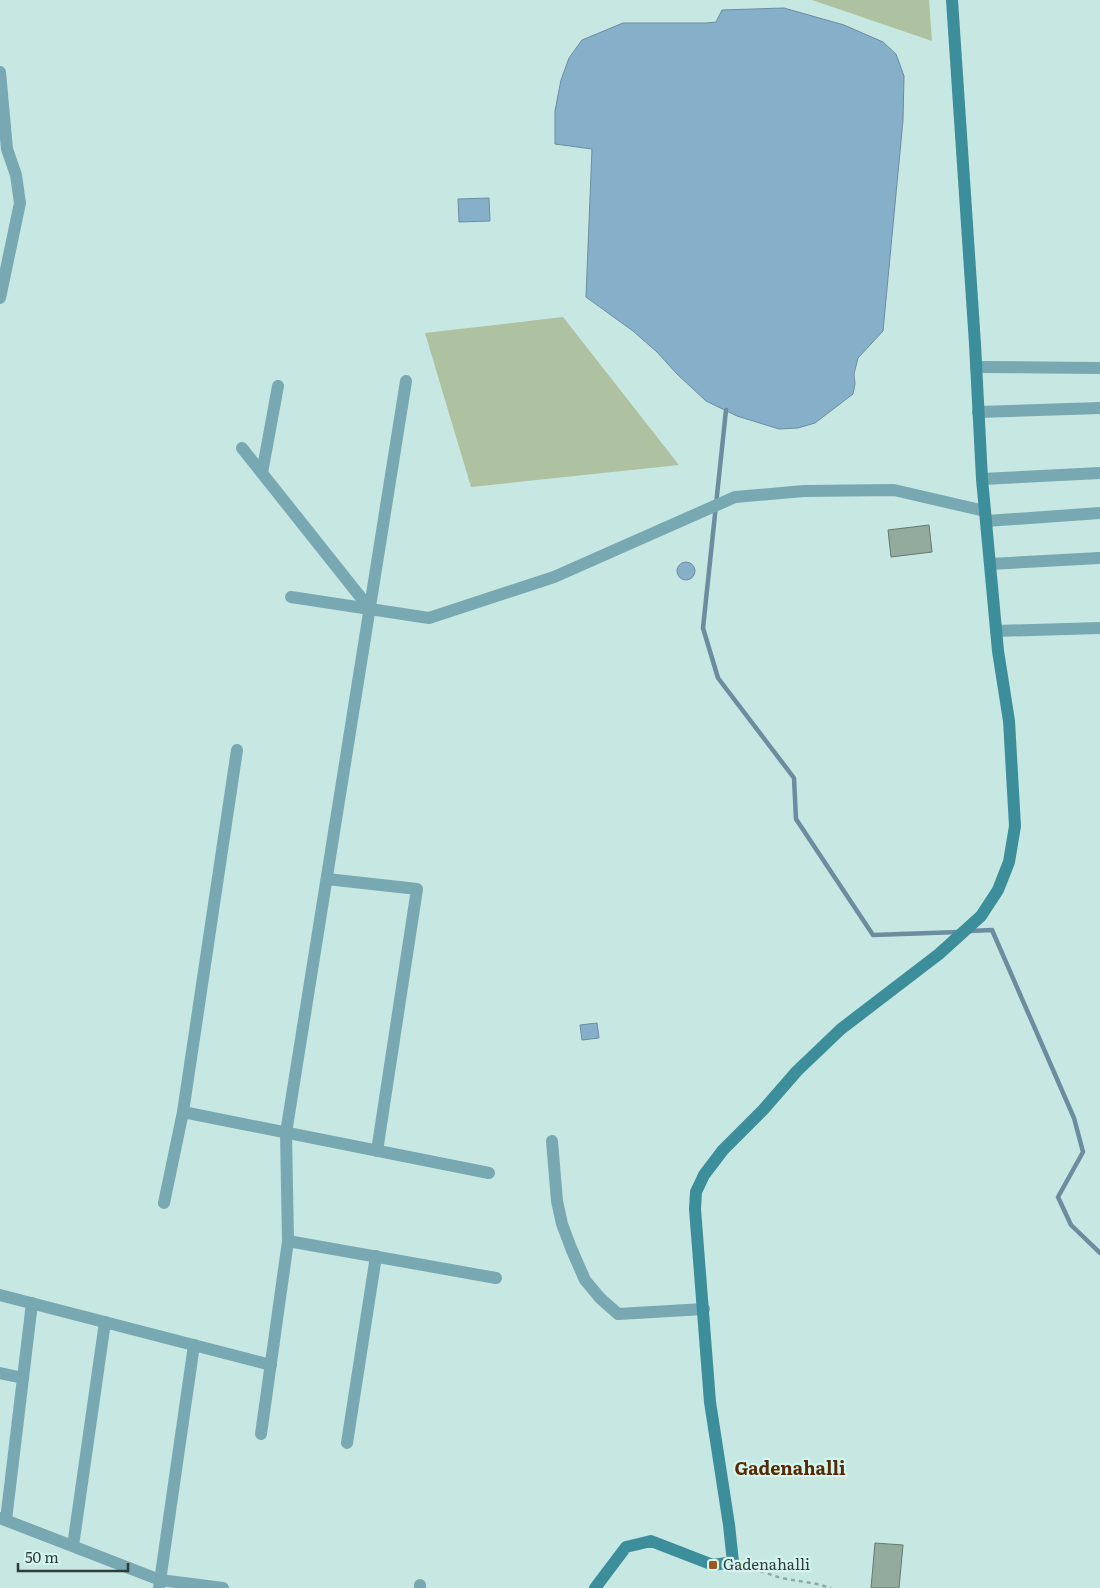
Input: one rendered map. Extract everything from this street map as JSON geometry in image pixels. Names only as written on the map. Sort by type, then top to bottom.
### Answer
[{"type":"street","points":[[595,1588],[626,1547],[651,1540],[712,1565],[733,1562],[710,1402],[695,1209],[696,1192],[704,1175],[723,1150],[763,1110],[797,1071],[841,1029],[939,954],[981,916],[998,890],[1009,862],[1015,826],[1009,721],[996,631],[982,479],[952,0]]},
{"type":"street","points":[[0,72],[7,149],[16,176],[20,202],[0,298]]},
{"type":"street","points":[[976,367],[1099,368]]},
{"type":"street","points":[[261,1434],[288,1241],[286,1133],[406,381]]},
{"type":"street","points":[[262,473],[278,386]]},
{"type":"street","points":[[978,412],[1100,408]]},
{"type":"street","points":[[242,448],[370,609]]},
{"type":"street","points":[[982,479],[1100,474]]},
{"type":"street","points":[[290,597],[429,618],[554,577],[735,497],[804,491],[894,490],[985,516],[1100,513]]},
{"type":"street","points":[[990,564],[1099,558]]},
{"type":"street","points":[[996,631],[1100,628]]},
{"type":"street","points":[[164,1203],[183,1112],[237,750]]},
{"type":"street","points":[[327,879],[417,889],[377,1151]]},
{"type":"street","points":[[183,1112],[489,1173]]},
{"type":"street","points":[[552,1141],[557,1202],[562,1224],[585,1280],[600,1298],[618,1314],[704,1309]]},
{"type":"street","points":[[288,1241],[496,1278]]},
{"type":"street","points":[[347,1442],[376,1256]]},
{"type":"street","points":[[0,1295],[271,1365]]},
{"type":"street","points":[[32,1303],[3,1519],[73,1546],[160,1584],[223,1588]]},
{"type":"street","points":[[73,1546],[105,1322]]},
{"type":"street","points":[[160,1584],[194,1345]]},
{"type":"street","points":[[0,1372],[22,1378]]},
{"type":"path","points":[[733,1562],[781,1578],[830,1588]]},
{"type":"green space","points":[[812,0],[929,0],[932,41]]},
{"type":"green space","points":[[563,317],[679,465],[471,487],[425,333]]},
{"type":"water","points":[[784,8],[844,25],[883,42],[896,54],[904,76],[903,120],[883,331],[858,358],[854,374],[853,394],[815,423],[798,428],[779,429],[737,416],[706,401],[633,331],[586,297],[592,149],[555,144],[555,111],[561,80],[569,58],[582,40],[623,23],[706,23],[716,22],[722,10]]},
{"type":"water","points":[[489,198],[490,221],[459,222],[458,199]]},
{"type":"water","points":[[686,562],[692,565],[695,571],[692,577],[686,580],[680,577],[677,571],[680,565]]},
{"type":"water","points":[[597,1023],[599,1038],[582,1040],[580,1025]]},
{"type":"building","points":[[929,525],[932,552],[891,557],[888,530]]},
{"type":"building","points":[[875,1543],[903,1545],[899,1588],[871,1588]]},
{"type":"waterway","points":[[726,410],[703,628],[718,678],[794,778],[796,819],[873,935],[959,932]]},
{"type":"waterway","points":[[970,931],[992,930],[1074,1118],[1083,1152],[1058,1197],[1071,1225],[1100,1253]]},
{"type":"place","name":"Gadenahalli","points":[[713,1565]]},
{"type":"district","name":"Gadenahalli","points":[[790,1469]]}]
